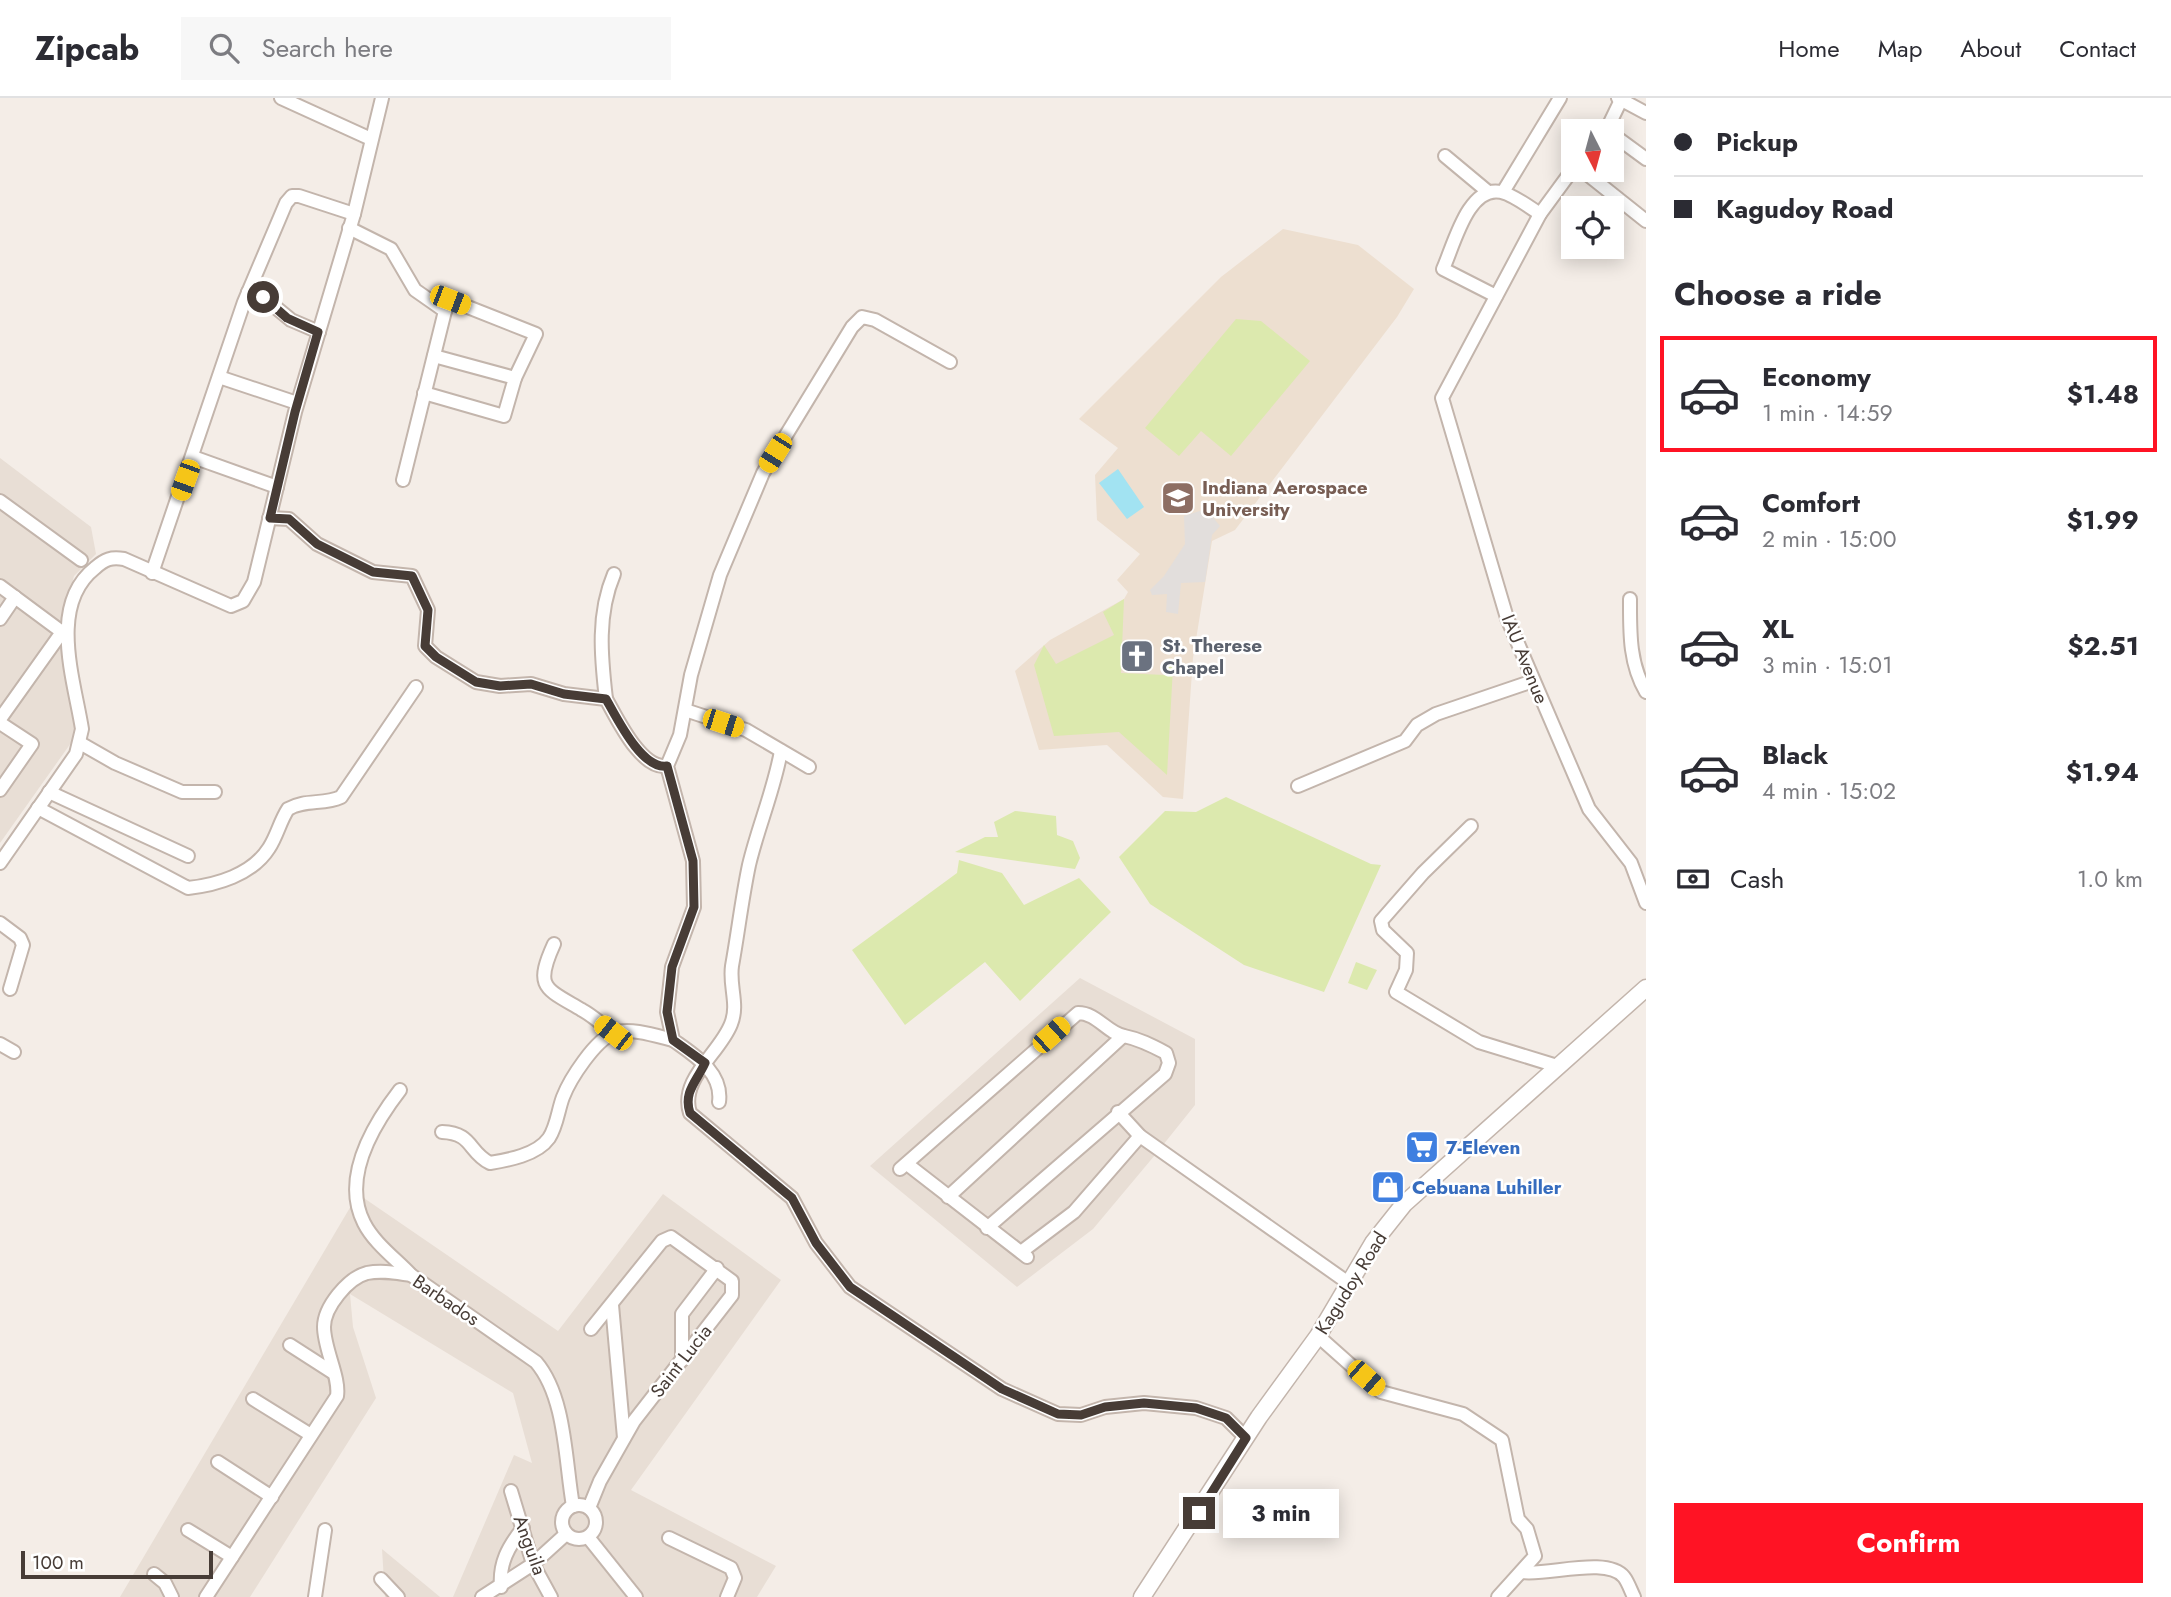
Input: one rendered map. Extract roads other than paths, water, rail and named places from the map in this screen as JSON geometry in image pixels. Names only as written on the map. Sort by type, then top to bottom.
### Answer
[{"type":"street","points":[[281,98],[371,139]]},
{"type":"street","points":[[0,863],[76,754],[82,729],[67,630],[71,601],[86,575],[106,559],[124,559],[225,606],[237,604],[254,582],[297,402],[354,214],[382,98]]},
{"type":"street","points":[[1503,192],[1560,98]]},
{"type":"street","points":[[1613,119],[1620,99],[1646,113]]},
{"type":"street","points":[[1624,143],[1646,159]]},
{"type":"street","points":[[1445,156],[1487,191]]},
{"type":"street","points":[[1540,214],[1503,192],[1487,191],[1474,199],[1443,269],[1496,296],[1540,214],[1563,182]]},
{"type":"street","points":[[1597,182],[1646,221]]},
{"type":"street","points":[[152,573],[248,292],[288,199],[299,196],[354,214]]},
{"type":"street","points":[[349,229],[391,249],[415,290],[445,311]]},
{"type":"street","points":[[248,292],[263,297],[291,320],[318,332]]},
{"type":"street","name":"IAU Avenue","points":[[1496,296],[1443,398],[1507,618],[1589,809],[1632,863],[1646,903]]},
{"type":"street","points":[[402,480],[424,393],[434,356],[445,311],[450,300],[536,334],[515,378],[504,416],[424,393]]},
{"type":"street","points":[[673,1040],[667,1012],[668,1001],[672,967],[694,907],[693,861],[667,766],[680,735],[691,675],[720,575],[763,473],[852,327],[862,317],[875,320],[950,362]]},
{"type":"street","points":[[434,356],[515,378]]},
{"type":"street","points":[[219,377],[297,402]]},
{"type":"street","points":[[193,457],[277,487]]},
{"type":"street","points":[[0,501],[81,560]]},
{"type":"street","points":[[270,518],[289,519],[317,544],[373,572],[412,576],[428,610],[425,646],[463,676],[490,684],[531,684],[564,694],[606,699]]},
{"type":"street","points":[[614,573],[606,592],[602,618],[606,699],[640,752],[653,764],[667,766]]},
{"type":"street","points":[[0,586],[62,632],[0,721],[32,744],[0,790]]},
{"type":"street","points":[[0,619],[15,597]]},
{"type":"street","points":[[1630,599],[1630,644],[1637,676],[1646,692]]},
{"type":"street","points":[[1298,786],[1405,741],[1418,725],[1436,714],[1533,681]]},
{"type":"street","points":[[37,808],[116,848],[157,874],[188,888],[216,885],[241,873],[269,848],[288,809],[306,802],[331,802],[341,797],[416,687]]},
{"type":"street","points":[[685,710],[746,730],[809,767]]},
{"type":"street","points":[[79,743],[115,763],[182,792],[215,792]]},
{"type":"street","points":[[781,751],[749,866],[732,969],[737,1008],[720,1047],[705,1063],[689,1090],[687,1104],[690,1113],[792,1198],[816,1243],[850,1287],[1002,1389],[1058,1414],[1081,1415],[1105,1407],[1144,1403],[1196,1408],[1226,1418],[1246,1438]]},
{"type":"street","points":[[49,792],[188,856]]},
{"type":"street","points":[[1471,826],[1423,873],[1381,921],[1383,930],[1407,953],[1406,970],[1396,992],[1479,1042],[1557,1066]]},
{"type":"street","points":[[0,923],[20,938],[23,945],[10,989]]},
{"type":"street","points":[[554,944],[542,971],[544,985],[549,992],[585,1011],[613,1033]]},
{"type":"street","name":"Kagudoy Road","points":[[1142,1597],[1246,1438],[1318,1336],[1347,1282],[1404,1204],[1646,988]]},
{"type":"street","points":[[1123,1036],[1091,1016],[1078,1013],[903,1166],[1025,1254],[1074,1212],[1140,1136]]},
{"type":"street","points":[[442,1132],[456,1132],[469,1141],[480,1158],[490,1163],[524,1154],[548,1140],[563,1096],[576,1074],[590,1053],[613,1033],[630,1032],[673,1040],[705,1063],[713,1074],[720,1095],[719,1102]]},
{"type":"street","points":[[948,1197],[1123,1036],[1132,1035],[1166,1053],[1169,1063],[1165,1074],[1118,1112],[988,1228]]},
{"type":"street","points":[[0,1044],[14,1052]]},
{"type":"street","points":[[400,1090],[367,1141],[357,1195],[366,1227],[411,1275]]},
{"type":"street","points":[[1118,1112],[1140,1136],[1347,1282]]},
{"type":"street","name":"Saint Lucia","points":[[589,1508],[624,1438],[732,1295],[732,1281],[671,1237],[662,1241],[612,1305]]},
{"type":"street","points":[[682,1360],[682,1314],[717,1268]]},
{"type":"street","name":"Barbados","points":[[206,1597],[337,1396],[338,1388],[332,1372],[324,1324],[332,1303],[363,1274],[389,1272],[411,1275],[529,1356],[547,1376],[556,1401],[573,1506]]},
{"type":"street","points":[[591,1329],[612,1305]]},
{"type":"street","points":[[612,1305],[624,1438]]},
{"type":"street","points":[[1318,1336],[1381,1392],[1464,1414],[1502,1440],[1518,1519],[1527,1529],[1535,1556],[1498,1597]]},
{"type":"street","points":[[290,1345],[332,1372]]},
{"type":"street","points":[[253,1399],[312,1435]]},
{"type":"street","points":[[218,1462],[272,1497]]},
{"type":"street","name":"Anguila","points":[[511,1491],[533,1564],[551,1597]]},
{"type":"street","points":[[573,1506],[589,1508],[597,1523],[588,1537],[576,1539],[566,1534],[562,1520],[573,1506]]},
{"type":"street","points":[[501,1587],[500,1571],[508,1546],[523,1528]]},
{"type":"street","points":[[188,1530],[232,1557]]},
{"type":"street","points":[[315,1597],[325,1530]]},
{"type":"street","points":[[482,1597],[533,1564],[566,1534]]},
{"type":"street","points":[[588,1537],[635,1597]]},
{"type":"street","points":[[668,1538],[731,1569],[735,1578],[727,1597]]},
{"type":"street","points":[[1521,1572],[1536,1574],[1576,1569],[1608,1569],[1625,1578],[1634,1597]]},
{"type":"street","points":[[154,1574],[165,1583],[172,1597]]},
{"type":"street","points":[[381,1579],[398,1597]]},
{"type":"water","points":[[1118,469],[1144,507],[1127,519],[1099,483]]},
{"type":"place","name":"Indiana Aerospace University","points":[[1178,498]]},
{"type":"place","name":"St. Therese Chapel","points":[[1137,656]]},
{"type":"place","name":"7-Eleven","points":[[1422,1147]]},
{"type":"place","name":"Cebuana Luhiller","points":[[1388,1187]]}]
